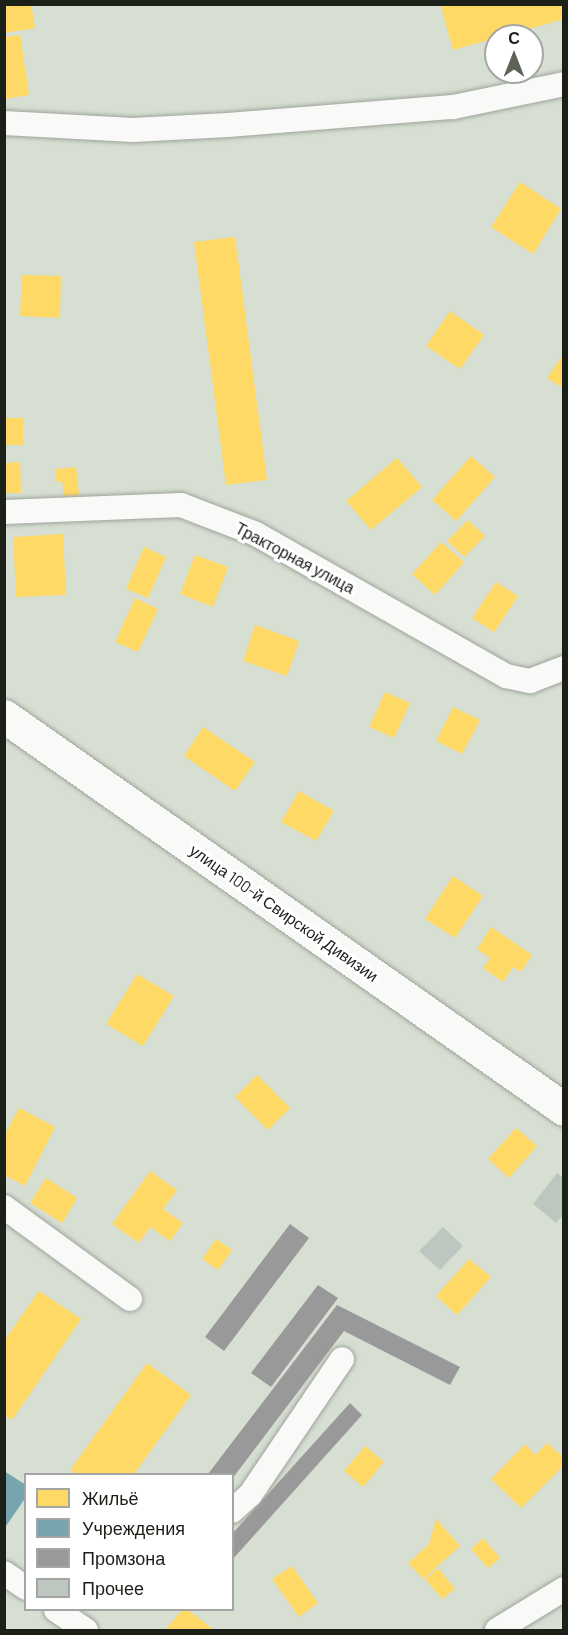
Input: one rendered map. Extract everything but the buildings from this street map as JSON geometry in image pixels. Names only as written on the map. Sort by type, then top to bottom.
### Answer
[{"type":"main road","name":"улица 100-й Свирской Дивизии","points":[[4,716],[564,1109]]},
{"type":"street","points":[[4,123],[133,130],[228,125],[453,107],[564,84]]},
{"type":"street","name":"Тракторная улица","points":[[4,512],[181,506],[266,539],[506,676],[530,681],[564,668]]},
{"type":"street","points":[[4,1208],[130,1299]]},
{"type":"street","points":[[234,1509],[250,1495],[342,1359]]},
{"type":"street","points":[[4,1573],[24,1587]]},
{"type":"street","points":[[497,1630],[564,1589]]},
{"type":"street","points":[[58,1611],[86,1630]]}]
